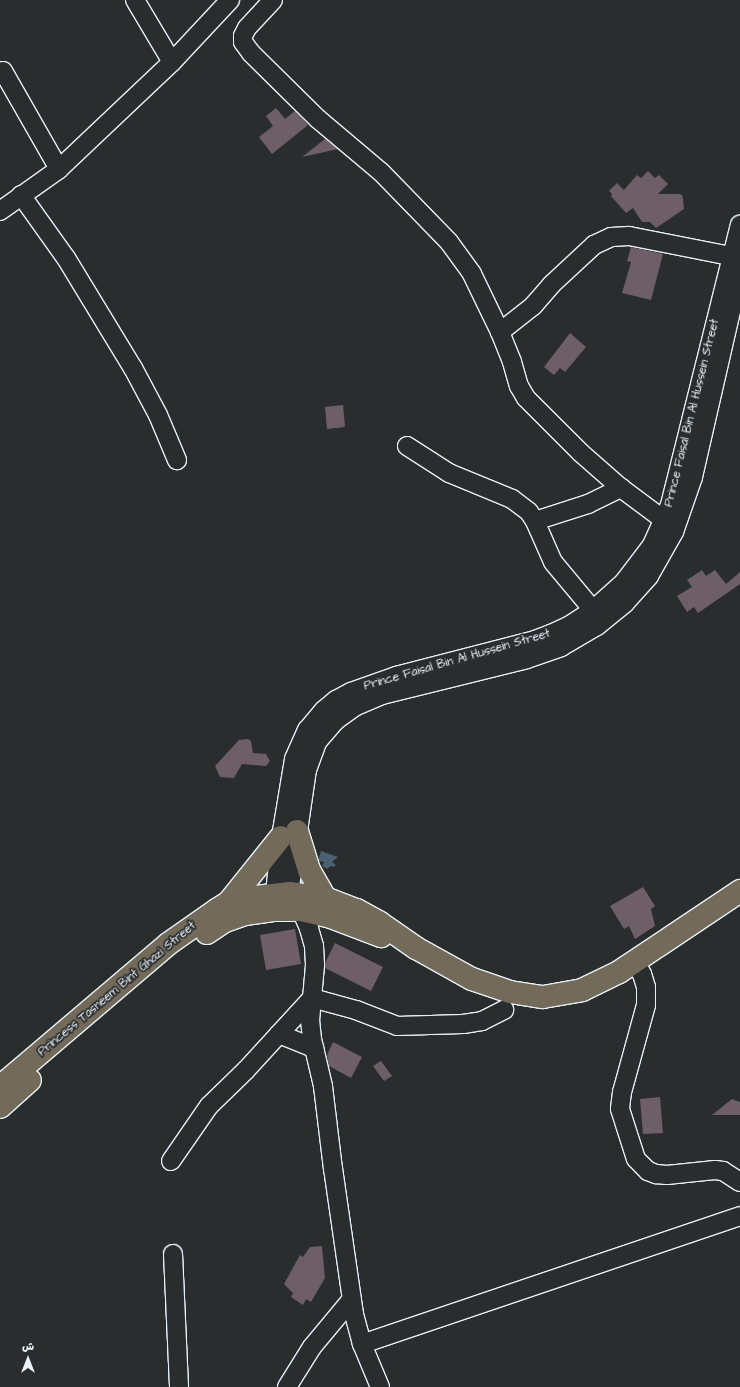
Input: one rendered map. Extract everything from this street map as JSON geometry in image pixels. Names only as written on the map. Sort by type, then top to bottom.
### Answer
[{"type":"main road","points":[[229,902],[289,834],[325,898]]},
{"type":"main road","name":"Princess Tasneem Bint Ghazi Street","points":[[0,1087],[168,944],[229,902],[284,902],[325,898],[357,910],[380,922],[416,948],[472,979],[510,992],[529,996],[558,995],[582,990],[619,972],[740,891]]},
{"type":"main road","name":"Princess Tasneem Bint Ghazi Street","points":[[0,1107],[154,974],[225,921],[284,902],[328,916],[416,948]]},
{"type":"street","points":[[135,0],[172,62]]},
{"type":"street","points":[[0,211],[21,194],[59,169],[172,62],[230,0]]},
{"type":"street","points":[[273,0],[247,28],[243,36],[243,42],[268,71],[318,119],[377,168],[449,242],[472,274],[500,332],[512,362],[519,386],[526,398],[581,453],[621,488],[664,520]]},
{"type":"street","points":[[3,71],[59,169]]},
{"type":"street","points":[[21,194],[66,258],[133,368],[158,414],[177,460]]},
{"type":"street","name":"Prince Faisal Bin Al Hussein Street","points":[[289,834],[312,752],[326,729],[343,714],[365,701],[382,695],[543,654],[597,626],[642,586],[666,548],[683,507],[692,477],[736,268],[740,225]]},
{"type":"street","points":[[500,332],[533,306],[551,285],[594,244],[603,240],[629,236],[736,268]]},
{"type":"street","name":"Prince Faisal Bin Al Hussein Street","points":[[284,902],[294,759],[300,743],[315,719],[336,700],[350,692],[396,676],[534,640],[570,625],[593,610],[624,582],[652,545],[664,520],[675,487],[736,268]]},
{"type":"street","points":[[407,446],[449,473],[512,499],[529,512],[535,521],[553,562],[593,610]]},
{"type":"street","points":[[535,521],[588,504],[621,488]]},
{"type":"street","points":[[284,902],[309,928],[314,946],[316,965],[310,1030],[324,1086],[352,1299],[362,1344],[380,1387]]},
{"type":"street","points":[[634,962],[642,974],[646,986],[646,1005],[622,1092],[620,1109],[636,1159],[648,1171],[656,1174],[667,1175],[715,1170],[723,1171],[740,1182]]},
{"type":"street","points":[[312,998],[356,1010],[397,1026],[462,1024],[482,1021],[504,1010]]},
{"type":"street","points":[[171,1161],[209,1106],[312,998]]},
{"type":"street","points":[[279,1034],[314,1048]]},
{"type":"street","points":[[362,1344],[740,1216]]},
{"type":"street","points":[[173,1254],[179,1387]]},
{"type":"street","points":[[287,1387],[312,1347],[352,1299]]},
{"type":"water","points":[[321,851],[338,857],[332,862],[336,865],[334,867],[331,866],[327,869],[322,866],[324,862],[318,861]]},
{"type":"building","points":[[276,108],[285,119],[295,111],[308,125],[272,154],[259,137],[273,126],[266,116]]},
{"type":"building","points":[[325,139],[338,149],[302,157]]},
{"type":"building","points":[[648,171],[655,178],[659,175],[668,184],[658,194],[679,194],[682,195],[683,199],[684,209],[656,228],[650,222],[642,222],[633,208],[626,213],[611,196],[612,194],[609,191],[617,183],[624,190],[637,175],[641,178]]},
{"type":"building","points":[[631,247],[663,254],[651,300],[622,293],[631,262],[627,261]]},
{"type":"building","points":[[570,333],[586,347],[565,372],[560,368],[554,375],[544,367]]},
{"type":"building","points":[[343,405],[345,427],[327,429],[325,407]]},
{"type":"building","points":[[702,570],[706,576],[715,570],[726,584],[740,572],[740,584],[698,613],[694,607],[687,612],[677,596],[692,587],[687,580]]},
{"type":"building","points":[[248,739],[251,741],[253,753],[266,754],[270,761],[266,766],[242,764],[234,778],[220,777],[215,766],[239,740]]},
{"type":"building","points":[[643,887],[655,906],[651,909],[655,926],[635,939],[629,926],[624,929],[610,906]]},
{"type":"building","points":[[295,929],[301,964],[266,970],[260,935]]},
{"type":"building","points":[[335,943],[383,967],[371,991],[325,968],[325,963]]},
{"type":"building","points":[[333,1042],[362,1057],[351,1078],[329,1066],[327,1055]]},
{"type":"building","points":[[381,1061],[392,1076],[384,1081],[373,1066]]},
{"type":"building","points":[[660,1097],[663,1133],[643,1134],[640,1099]]},
{"type":"building","points":[[732,1099],[740,1102],[740,1115],[712,1115]]},
{"type":"building","points":[[322,1246],[325,1278],[311,1302],[306,1299],[303,1305],[291,1297],[293,1293],[284,1284],[300,1255],[303,1257],[310,1247]]}]
